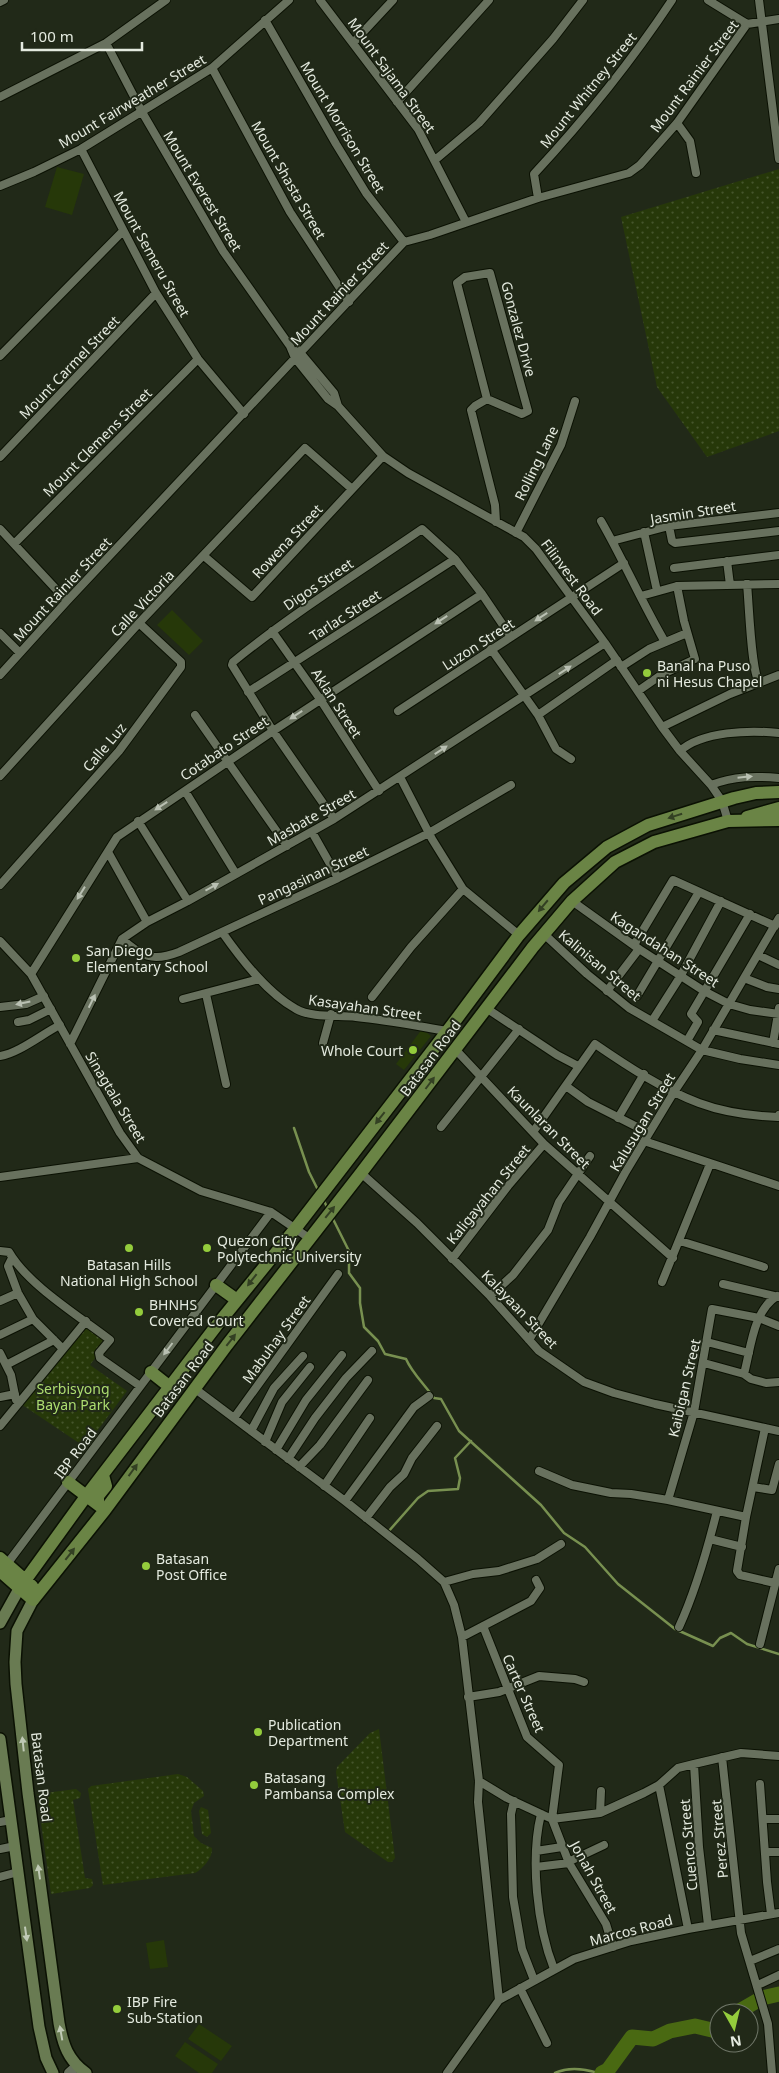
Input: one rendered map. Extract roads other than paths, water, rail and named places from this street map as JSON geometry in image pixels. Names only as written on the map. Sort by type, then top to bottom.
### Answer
[{"type":"main road","name":"Batasan Road","points":[[0,1623],[22,1585],[103,1474],[447,1032],[519,935],[564,883],[607,847],[648,825],[722,801],[756,793],[779,792]]},
{"type":"main road","name":"Batasan Road","points":[[86,2073],[73,2069],[61,2033],[28,1793],[15,1662],[17,1631],[36,1596],[101,1507],[361,1173],[486,1008],[572,901],[615,862],[654,842],[759,812],[779,820]]},
{"type":"main road","points":[[216,1285],[237,1300]]},
{"type":"main road","points":[[182,1371],[181,1390],[186,1399]]},
{"type":"main road","points":[[150,1372],[170,1387]]},
{"type":"main road","points":[[101,1507],[98,1496],[106,1486],[103,1474]]},
{"type":"main road","points":[[68,1482],[101,1507]]},
{"type":"main road","points":[[2,1564],[22,1585],[36,1596]]},
{"type":"main road","points":[[0,1739],[8,1799],[5,1821],[15,1846],[39,2027],[46,2058],[53,2073]]},
{"type":"main road","points":[[8,1799],[28,1793]]},
{"type":"street","points":[[0,2],[4,0]]},
{"type":"street","points":[[0,96],[106,43],[166,0]]},
{"type":"street","name":"Mount Fairweather Street","points":[[0,186],[81,149],[212,68],[289,0]]},
{"type":"street","name":"Mount Sajama Street","points":[[320,0],[418,129],[466,222]]},
{"type":"street","points":[[353,43],[393,0]]},
{"type":"street","points":[[397,102],[488,0]]},
{"type":"street","points":[[435,160],[479,123],[553,39],[583,0]]},
{"type":"street","name":"Mount Whitney Street","points":[[538,198],[534,174],[568,137],[643,44],[672,0]]},
{"type":"street","points":[[708,0],[747,24]]},
{"type":"street","points":[[759,0],[779,159]]},
{"type":"street","name":"Mount Rainier Street","points":[[0,675],[404,242],[538,198],[629,172],[640,165],[677,123],[747,24],[762,20],[779,19]]},
{"type":"street","name":"Mount Morrison Street","points":[[266,20],[366,193],[404,242]]},
{"type":"street","name":"Mount Everest Street","points":[[106,43],[142,112],[223,251],[290,346]]},
{"type":"street","name":"Mount Shasta Street","points":[[212,68],[290,212],[349,302]]},
{"type":"street","points":[[677,123],[690,142],[696,173]]},
{"type":"street","name":"Mount Semeru Street","points":[[81,149],[156,293],[198,359],[244,414]]},
{"type":"street","points":[[0,356],[123,231]]},
{"type":"street","name":"Gonzalez Drive","points":[[490,273],[528,411],[522,414],[488,399],[457,284],[465,277],[490,273]]},
{"type":"street","name":"Mount Carmel Street","points":[[0,457],[156,293]]},
{"type":"street","name":"Filinvest Road","points":[[290,346],[302,352],[334,393],[338,406]]},
{"type":"street","name":"Filinvest Road","points":[[290,346],[295,358],[328,399],[338,406],[383,456],[408,473],[524,537],[536,548],[605,643],[662,727],[680,751],[712,785],[734,820]]},
{"type":"street","name":"Mount Clemens Street","points":[[14,544],[198,359]]},
{"type":"street","points":[[488,399],[474,406],[471,410],[495,506],[496,522]]},
{"type":"street","name":"Rolling Lane","points":[[516,533],[561,445],[576,402]]},
{"type":"street","name":"Calle Victoria","points":[[0,776],[140,623],[305,448],[352,489]]},
{"type":"street","name":"Rowena Street","points":[[204,556],[252,597],[383,456]]},
{"type":"street","name":"Jasmin Street","points":[[612,541],[669,526],[779,513]]},
{"type":"street","points":[[601,521],[624,562],[646,610],[665,642]]},
{"type":"street","points":[[669,526],[672,541],[675,543],[779,531]]},
{"type":"street","points":[[0,529],[67,601]]},
{"type":"street","name":"Digos Street","points":[[248,692],[232,665],[233,662],[320,596],[422,529],[455,559]]},
{"type":"street","points":[[644,532],[657,591]]},
{"type":"street","points":[[674,568],[779,555]]},
{"type":"street","points":[[455,559],[511,636]]},
{"type":"street","name":"Tarlac Street","points":[[248,692],[455,559]]},
{"type":"street","points":[[727,561],[730,585]]},
{"type":"street","name":"Luzon Street","points":[[398,711],[624,562]]},
{"type":"street","points":[[747,584],[754,656],[759,682]]},
{"type":"street","points":[[641,596],[677,586],[779,584]]},
{"type":"street","points":[[638,691],[661,675],[695,659],[687,633],[677,586]]},
{"type":"street","name":"Cotabato Street","points":[[31,974],[117,837],[320,699],[482,594]]},
{"type":"street","name":"Calle Luz","points":[[0,884],[119,751],[181,667],[181,662],[140,623]]},
{"type":"street","name":"Aklan Street","points":[[272,631],[320,699],[379,791]]},
{"type":"street","points":[[0,633],[20,653]]},
{"type":"street","points":[[538,715],[619,664],[648,649],[687,633]]},
{"type":"street","name":"Masbate Street","points":[[70,1044],[122,940],[147,922],[334,819],[605,643]]},
{"type":"street","points":[[491,649],[538,715],[556,749],[571,759]]},
{"type":"street","points":[[662,727],[759,682],[779,675]]},
{"type":"street","points":[[248,692],[272,731],[334,819]]},
{"type":"street","points":[[195,715],[287,846]]},
{"type":"street","points":[[680,751],[688,744],[704,737],[749,733],[779,733]]},
{"type":"street","points":[[712,785],[727,779],[752,776],[779,778]]},
{"type":"street","points":[[400,777],[446,864],[463,889],[519,935]]},
{"type":"street","name":"Pangasinan Street","points":[[122,940],[137,952],[158,958],[174,954],[338,878],[429,832],[511,784]]},
{"type":"street","points":[[185,791],[236,874]]},
{"type":"street","points":[[138,821],[188,901]]},
{"type":"street","points":[[312,832],[338,878]]},
{"type":"street","points":[[108,852],[147,922]]},
{"type":"street","points":[[607,991],[637,947],[673,880],[774,926]]},
{"type":"street","points":[[372,996],[417,940],[463,889]]},
{"type":"street","points":[[637,996],[699,892]]},
{"type":"street","name":"Kagandahan Street","points":[[572,901],[680,977],[704,991],[729,1004],[750,1010],[778,1012]]},
{"type":"street","points":[[652,1021],[680,977],[721,901]]},
{"type":"street","points":[[687,1041],[698,1022],[691,1014],[750,914]]},
{"type":"street","name":"Kalusugan Street","points":[[529,1340],[610,1203],[624,1173],[702,1050],[779,918]]},
{"type":"street","name":"Kasayahan Street","points":[[222,932],[237,955],[259,979],[296,1009],[311,1014],[358,1017],[447,1032]]},
{"type":"street","name":"Kalinisan Street","points":[[544,934],[607,991],[652,1021],[702,1050],[779,1066]]},
{"type":"street","name":"Sinagtala Street","points":[[0,941],[31,974],[120,1133],[138,1158],[201,1191],[271,1212],[309,1238]]},
{"type":"street","points":[[758,955],[779,965]]},
{"type":"street","points":[[744,978],[767,987],[779,989]]},
{"type":"street","points":[[184,999],[259,979]]},
{"type":"street","points":[[206,994],[226,1084]]},
{"type":"street","points":[[0,1007],[26,1004],[44,996]]},
{"type":"street","points":[[486,1008],[557,1055],[578,1066]]},
{"type":"street","points":[[18,1022],[29,1020],[51,1009]]},
{"type":"street","points":[[714,1030],[776,1044],[778,1012]]},
{"type":"street","points":[[323,1044],[331,1014]]},
{"type":"street","points":[[0,1056],[14,1051],[60,1024]]},
{"type":"street","points":[[442,1127],[519,1029]]},
{"type":"street","points":[[533,1132],[595,1044],[674,1092],[699,1103],[723,1110],[764,1116],[778,1117],[779,1115]]},
{"type":"street","name":"Kaunlaran Street","points":[[455,1050],[544,1144],[672,1258]]},
{"type":"street","points":[[618,1118],[644,1074]]},
{"type":"street","points":[[566,1086],[588,1102],[649,1133]]},
{"type":"street","points":[[644,1141],[779,1186]]},
{"type":"street","name":"Kaligayahan Street","points":[[452,1259],[508,1186],[544,1144]]},
{"type":"street","points":[[490,1296],[512,1275],[548,1230],[559,1202],[590,1156]]},
{"type":"street","points":[[0,1177],[138,1158]]},
{"type":"street","points":[[662,1282],[710,1164]]},
{"type":"street","name":"Kalayaan Street","points":[[361,1173],[417,1223],[490,1296],[539,1351],[584,1382],[614,1394],[779,1431]]},
{"type":"street","name":"IBP Road","points":[[2,1564],[68,1482],[271,1212]]},
{"type":"street","points":[[680,1241],[764,1267]]},
{"type":"street","points":[[0,1251],[9,1252],[18,1267],[110,1340],[99,1353],[100,1358],[140,1386]]},
{"type":"street","points":[[0,1270],[8,1266],[12,1258]]},
{"type":"street","points":[[8,1266],[18,1293],[33,1319],[63,1349]]},
{"type":"street","name":"Mabuhay Street","points":[[234,1418],[338,1274]]},
{"type":"street","points":[[723,1284],[778,1296]]},
{"type":"street","points":[[0,1301],[18,1293]]},
{"type":"street","points":[[744,1374],[759,1318],[764,1308],[778,1296]]},
{"type":"street","name":"Kaibigan Street","points":[[668,1500],[694,1412],[712,1309],[759,1318]]},
{"type":"street","points":[[759,1318],[779,1326]]},
{"type":"street","points":[[0,1335],[33,1319]]},
{"type":"street","points":[[0,1426],[86,1321]]},
{"type":"street","points":[[6,1365],[54,1340]]},
{"type":"street","points":[[707,1342],[749,1353]]},
{"type":"street","points":[[288,1459],[315,1418],[346,1378],[372,1351]]},
{"type":"street","points":[[0,1353],[11,1375],[16,1400],[19,1403]]},
{"type":"street","points":[[276,1450],[311,1393],[342,1355]]},
{"type":"street","points":[[251,1431],[274,1388],[302,1356]]},
{"type":"street","points":[[704,1363],[744,1374],[751,1379],[766,1383],[779,1382]]},
{"type":"street","points":[[266,1442],[282,1402],[310,1367]]},
{"type":"street","points":[[298,1467],[320,1445],[368,1380]]},
{"type":"street","points":[[194,1388],[345,1501],[418,1559],[444,1582],[454,1605],[462,1637],[479,1781],[478,1802],[500,2000],[447,2073]]},
{"type":"street","points":[[0,1397],[15,1394]]},
{"type":"street","points":[[345,1501],[409,1412],[414,1406],[429,1396]]},
{"type":"street","points":[[324,1486],[370,1418]]},
{"type":"street","points":[[366,1518],[390,1487],[404,1474],[412,1458],[437,1426]]},
{"type":"street","points":[[765,1428],[746,1517],[737,1571],[738,1574],[776,1589]]},
{"type":"street","points":[[753,1487],[772,1490],[779,1464]]},
{"type":"street","points":[[539,1471],[572,1485],[611,1493],[668,1500],[746,1517]]},
{"type":"street","points":[[679,1627],[691,1602],[717,1511]]},
{"type":"street","points":[[710,1539],[742,1547]]},
{"type":"street","points":[[444,1582],[473,1574],[500,1571],[537,1559],[561,1544]]},
{"type":"street","points":[[760,1644],[776,1589],[779,1569]]},
{"type":"street","points":[[462,1637],[531,1601],[540,1588],[536,1580]]},
{"type":"street","name":"Carter Street","points":[[483,1626],[527,1737],[559,1765],[552,1819]]},
{"type":"street","points":[[468,1697],[499,1692],[539,1676],[575,1678],[584,1682]]},
{"type":"street","points":[[479,1781],[514,1801],[552,1819],[600,1813],[623,1804],[659,1785],[678,1768],[740,1753],[779,1756]]},
{"type":"street","name":"Perez Street","points":[[722,1757],[741,1933],[758,1985],[768,2024],[772,2073]]},
{"type":"street","name":"Cuenco Street","points":[[694,1764],[699,1847],[708,1925]]},
{"type":"street","points":[[760,1784],[767,1882],[775,1913]]},
{"type":"street","points":[[659,1785],[688,1928]]},
{"type":"street","points":[[600,1813],[601,1791]]},
{"type":"street","points":[[514,1801],[511,1814],[513,1897],[522,1949],[534,1980]]},
{"type":"street","points":[[540,1814],[536,1833],[538,1899],[546,1946],[554,1969]]},
{"type":"street","name":"Jonah Street","points":[[552,1819],[568,1862],[606,1924],[613,1947]]},
{"type":"street","points":[[763,1819],[779,1820]]},
{"type":"street","points":[[536,1867],[568,1862],[604,1845]]},
{"type":"street","points":[[0,1849],[15,1846]]},
{"type":"street","points":[[536,1851],[562,1847]]},
{"type":"street","points":[[766,1852],[779,1852]]},
{"type":"street","points":[[0,1877],[18,1872]]},
{"type":"street","name":"Marcos Road","points":[[500,2000],[574,1959],[688,1928],[775,1913]]},
{"type":"street","points":[[750,1961],[779,1950]]},
{"type":"street","points":[[758,1985],[779,1975]]},
{"type":"street","points":[[520,1988],[547,2043]]},
{"type":"waterway","points":[[294,1128],[309,1172],[319,1192]]},
{"type":"waterway","points":[[323,1199],[328,1209]]},
{"type":"waterway","points":[[332,1217],[349,1251],[349,1273],[360,1288],[360,1303],[364,1327],[378,1341],[385,1354],[406,1359],[434,1398],[441,1399],[459,1431],[541,1505],[564,1533],[585,1547],[618,1584],[675,1629],[713,1646],[720,1638],[731,1633],[747,1644],[779,1654]]},
{"type":"waterway","points":[[388,1532],[418,1498],[428,1491],[458,1489],[460,1478],[455,1458],[471,1441]]},
{"type":"waterway","points":[[753,2003],[762,1998],[779,1994]]},
{"type":"waterway","points":[[602,2073],[608,2070],[632,2037],[653,2039],[670,2031],[695,2026],[709,2029]]},
{"type":"waterway","points":[[555,2073],[576,2069],[598,2073]]},
{"type":"place","name":"Banal na Puso ni Hesus Chapel","points":[[647,673]]},
{"type":"place","name":"San Diego Elementary School","points":[[76,958]]},
{"type":"place","name":"Whole Court","points":[[413,1050]]},
{"type":"place","name":"Batasan Hills National High School","points":[[129,1248]]},
{"type":"place","name":"Quezon City Polytechnic University","points":[[207,1248]]},
{"type":"place","name":"BHNHS Covered Court","points":[[139,1312]]},
{"type":"place","name":"Batasan Post Office","points":[[146,1566]]},
{"type":"place","name":"Publication Department","points":[[258,1732]]},
{"type":"place","name":"Batasang Pambansa Complex","points":[[254,1785]]},
{"type":"place","name":"IBP Fire Sub-Station","points":[[117,2009]]},
{"type":"park label","name":"Serbisyong Bayan Park","points":[[73,1396]]}]
